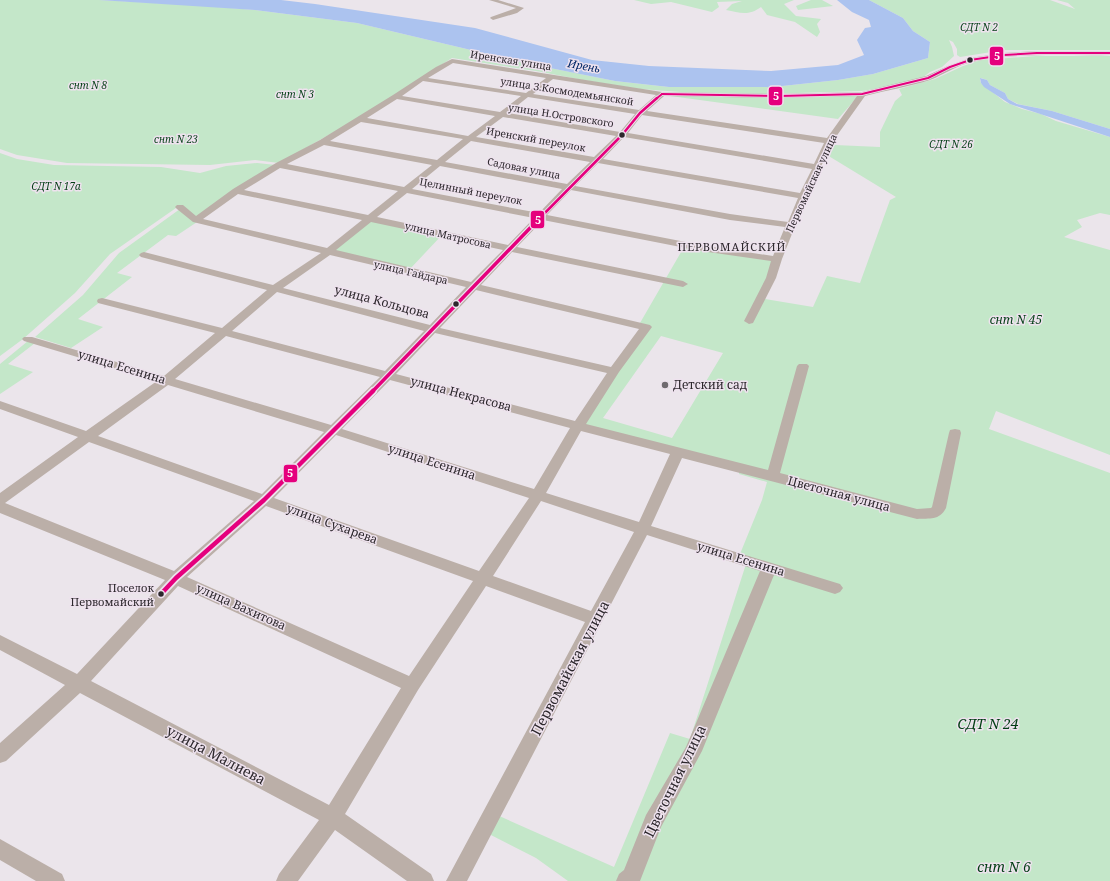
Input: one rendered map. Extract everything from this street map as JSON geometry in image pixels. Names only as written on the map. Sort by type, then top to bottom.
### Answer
[{"type":"street","points":[[492,0],[521,8],[515,12],[493,18]]},
{"type":"street","points":[[0,755],[79,683],[176,578],[264,500],[388,375],[569,187],[622,135],[640,113],[662,94],[779,96],[862,94],[928,78],[950,67],[970,60],[1031,53],[1110,53]]},
{"type":"street","name":"Иренская улица","points":[[421,79],[452,61],[662,94]]},
{"type":"street","points":[[0,500],[166,380],[276,288],[328,252],[470,138],[502,116],[551,77]]},
{"type":"street","points":[[196,220],[236,191],[280,164],[323,142],[396,97],[421,79]]},
{"type":"street","name":"улица З.Космодемьянской","points":[[421,79],[829,142]]},
{"type":"street","name":"Первомайская улица","points":[[748,321],[771,278],[777,259],[803,196],[829,142],[862,94]]},
{"type":"street","name":"улица Н.Островского","points":[[396,97],[502,116],[817,167]]},
{"type":"street","name":"Иренский переулок","points":[[359,119],[803,196]]},
{"type":"street","name":"Садовая улица","points":[[323,142],[730,217],[791,225]]},
{"type":"street","name":"Целинный переулок","points":[[280,164],[701,248],[777,259]]},
{"type":"street","name":"улица Матросова","points":[[236,191],[683,284]]},
{"type":"street","name":"улица Гайдара","points":[[180,207],[196,220],[646,327],[614,371]]},
{"type":"street","name":"улица Кольцова","points":[[144,255],[432,329],[614,371]]},
{"type":"street","name":"улица Некрасова","points":[[102,301],[226,331],[578,426],[772,476]]},
{"type":"street","name":"улица Есенина","points":[[28,339],[333,430],[643,529],[835,588]]},
{"type":"street","name":"Цветочная улица","points":[[804,366],[772,476],[917,514],[935,513],[940,508],[955,433]]},
{"type":"street","points":[[286,881],[333,816],[412,685],[538,495],[578,426],[614,371]]},
{"type":"street","name":"улица Сухарева","points":[[0,405],[596,619]]},
{"type":"street","name":"Первомайская улица","points":[[456,881],[643,529],[678,452]]},
{"type":"street","name":"улица Вахитова","points":[[0,507],[176,578],[412,685]]},
{"type":"street","name":"Цветочная улица","points":[[626,881],[631,877],[653,822],[693,751],[769,568]]},
{"type":"street","name":"улица Малиева","points":[[0,642],[333,816],[424,881]]},
{"type":"street","points":[[0,849],[55,881]]},
{"type":"green space","points":[[0,0],[99,0],[193,5],[255,10],[357,23],[530,64],[615,81],[669,87],[773,87],[838,80],[873,74],[928,58],[930,42],[913,31],[903,18],[869,0],[1050,0],[1075,9],[1068,3],[1057,0],[1110,0],[1110,50],[1004,50],[960,57],[957,55],[957,49],[953,42],[949,40],[954,56],[942,67],[930,72],[922,78],[897,85],[862,91],[765,94],[681,92],[640,89],[452,58],[357,119],[279,163],[255,160],[210,165],[67,163],[17,155],[0,149]]},
{"type":"green space","points":[[634,0],[794,0],[784,4],[796,16],[821,19],[817,24],[820,32],[817,37],[795,22],[767,15],[761,7],[748,13],[726,10],[732,4],[742,1],[717,2],[719,7],[712,12],[671,2],[651,4]]},
{"type":"green space","points":[[811,0],[822,0],[833,6],[798,10],[796,6]]},
{"type":"green space","points":[[1036,56],[1110,56],[1110,129],[1052,111],[1018,104],[1008,99],[1005,93],[990,85],[987,80],[981,78],[980,80],[981,83],[1005,102],[1022,109],[1041,114],[1056,121],[1110,137],[1110,215],[1100,213],[1077,220],[1082,227],[1064,237],[1110,250],[1110,455],[996,411],[989,429],[1110,473],[1110,881],[568,881],[536,858],[487,833],[497,815],[614,867],[670,733],[690,739],[746,564],[740,554],[762,500],[767,482],[739,474],[739,469],[581,427],[617,372],[651,326],[640,323],[684,247],[774,260],[765,299],[813,307],[827,276],[860,283],[890,200],[896,197],[827,155],[835,145],[880,147],[880,132],[895,101],[902,95],[899,89],[935,79],[963,66],[981,60]],"holes":[[[661,336],[723,353],[672,438],[603,418]]]},
{"type":"green space","points":[[663,95],[801,98],[859,95],[838,119]]},
{"type":"green space","name":"СДТ N 17а","points":[[0,153],[17,159],[54,165],[161,167],[200,173],[226,166],[257,163],[276,165],[196,217],[176,208],[110,254],[75,293],[23,339],[0,356]]},
{"type":"green space","points":[[180,209],[197,222],[176,236],[168,235],[117,273],[132,277],[78,319],[103,327],[71,348],[35,337],[83,295],[119,253]]},
{"type":"green space","points":[[370,220],[441,236],[409,270],[332,252]]},
{"type":"green space","points":[[28,341],[35,343],[8,364],[33,372],[0,394],[0,364]]},
{"type":"water","name":"Ирень","points":[[99,0],[281,0],[475,28],[592,60],[649,66],[771,71],[838,65],[864,55],[857,40],[865,28],[871,27],[869,20],[852,12],[837,0],[869,0],[903,18],[913,31],[930,42],[928,58],[873,74],[838,80],[773,87],[669,87],[615,81],[530,64],[357,23],[255,10]]},
{"type":"water","points":[[980,78],[987,80],[990,85],[1005,93],[1008,99],[1017,104],[1052,111],[1110,129],[1110,137],[1010,104],[984,87]]},
{"type":"transit line","name":"5","points":[[662,94],[779,96],[862,94],[928,78],[950,67],[970,60],[1004,55],[1037,53],[1110,53]]},
{"type":"transit line","name":"5","points":[[161,594],[176,578],[264,500],[388,375],[569,187],[622,135],[640,113],[662,94]]},
{"type":"place","name":"Детский сад","points":[[665,385]]},
{"type":"place","name":"Поселок Первомайский","points":[[161,594]]},
{"type":"district","name":"ПЕРВОМАЙСКИЙ","points":[[732,247]]},
{"type":"park label","name":"СДТ N 2","points":[[979,27]]},
{"type":"park label","name":"снт N 8","points":[[88,85]]},
{"type":"park label","name":"снт N 3","points":[[295,94]]},
{"type":"park label","name":"снт N 23","points":[[176,139]]},
{"type":"park label","name":"СДТ N 26","points":[[951,144]]},
{"type":"park label","name":"снт N 45","points":[[1016,320]]},
{"type":"park label","name":"СДТ N 24","points":[[988,724]]},
{"type":"park label","name":"снт N 6","points":[[1004,867]]}]
